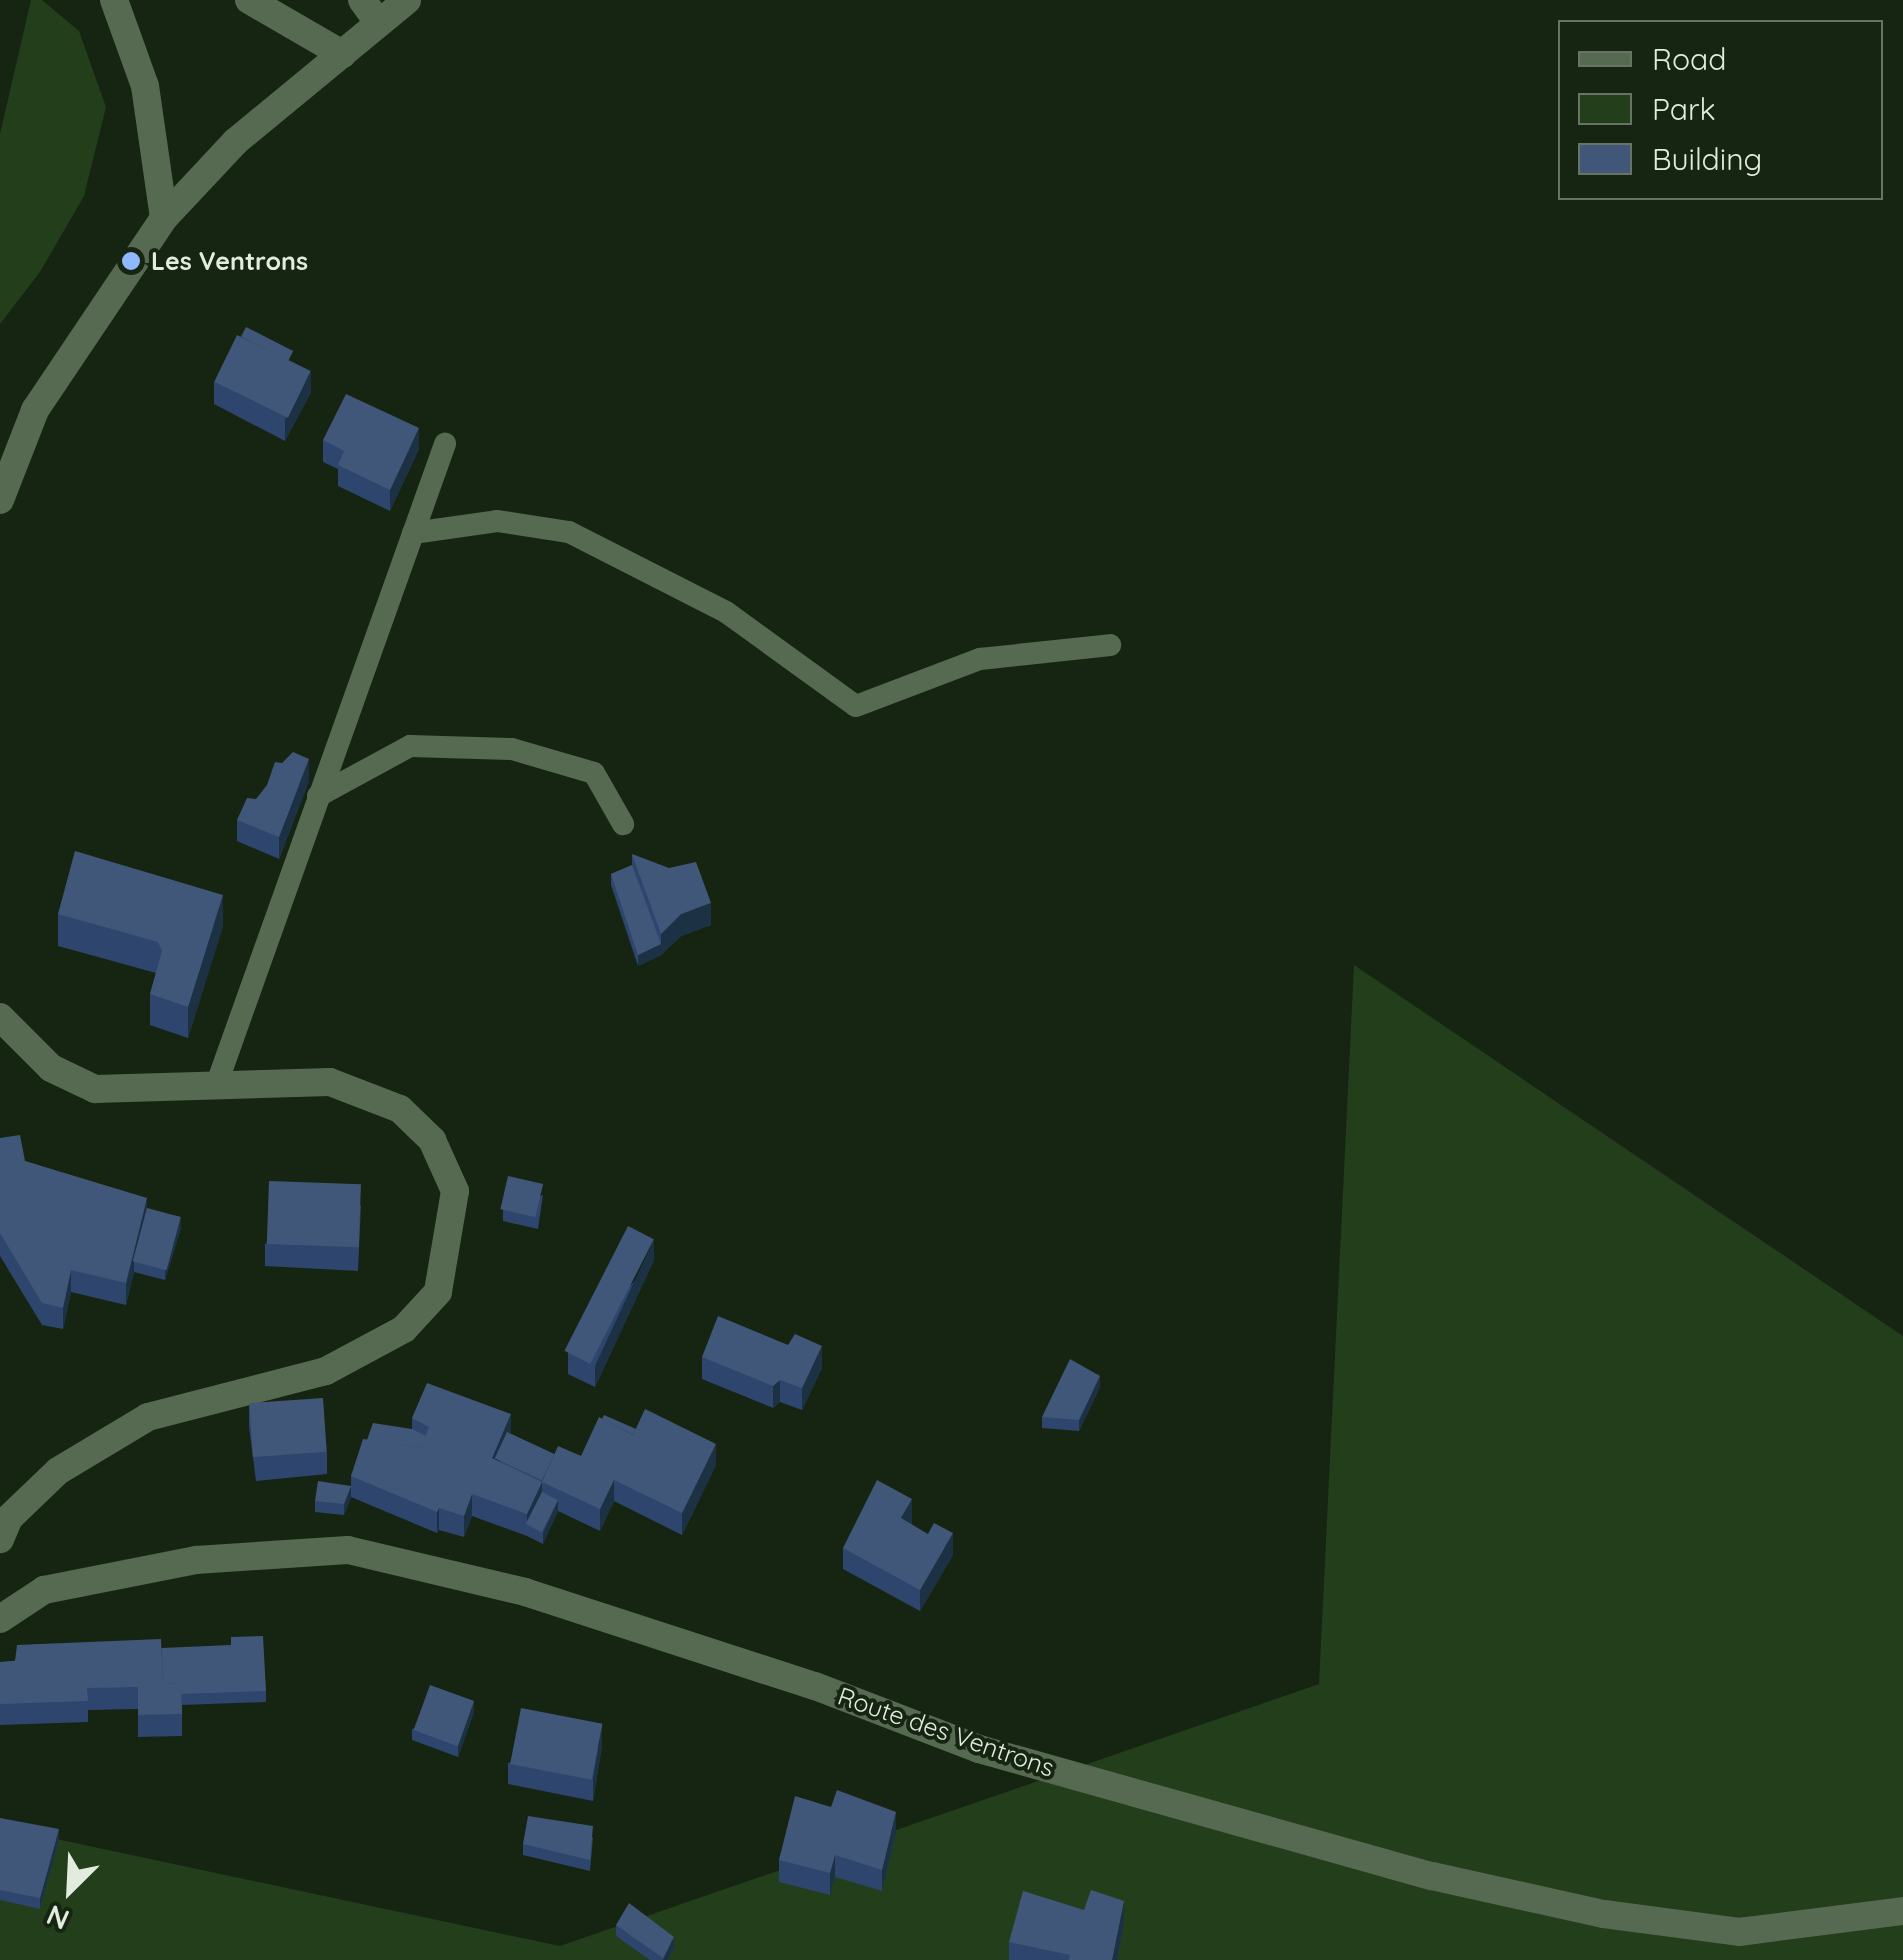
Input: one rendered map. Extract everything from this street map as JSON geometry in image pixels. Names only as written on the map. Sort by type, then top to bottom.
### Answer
[{"type":"street","points":[[114,0],[146,86],[164,218]]},
{"type":"street","points":[[249,0],[342,54]]},
{"type":"street","points":[[0,500],[35,410],[164,218],[235,142],[342,54],[370,11],[406,0]]},
{"type":"street","points":[[0,1017],[52,1068],[95,1089],[330,1082],[400,1108],[432,1140],[455,1191],[438,1292],[404,1329],[326,1371],[148,1417],[58,1471],[9,1518],[0,1539]]},
{"type":"street","name":"Route des Ventrons","points":[[0,1619],[44,1590],[196,1560],[348,1550],[524,1592],[815,1686],[979,1748],[1432,1876],[1604,1914],[1738,1932],[1903,1912]]},
{"type":"lane","points":[[216,1086],[445,444]]},
{"type":"lane","points":[[414,532],[497,521],[568,532],[726,612],[856,706],[980,659],[1110,645]]},
{"type":"lane","points":[[318,796],[410,746],[512,749],[594,773],[624,824]]},
{"type":"green space","points":[[31,0],[42,0],[79,31],[106,107],[84,196],[40,272],[0,324],[0,134]]},
{"type":"green space","points":[[1354,965],[1903,1336],[1903,1960],[0,1960],[0,1827],[560,1946],[1319,1684]]},
{"type":"building","points":[[246,327],[293,351],[288,361],[241,337]]},
{"type":"building","points":[[237,335],[311,371],[288,418],[214,382]]},
{"type":"building","points":[[346,394],[419,428],[390,490],[338,465],[344,451],[323,440]]},
{"type":"building","points":[[293,752],[309,759],[279,837],[237,820],[247,798],[256,799],[267,785],[275,762],[282,763]]},
{"type":"building","points":[[75,851],[223,895],[188,1007],[150,994],[162,951],[158,942],[58,914]]},
{"type":"building","points":[[632,854],[669,868],[696,862],[711,903],[681,914],[661,934]]},
{"type":"building","points":[[632,865],[661,944],[638,955],[611,874]]},
{"type":"building","points":[[20,1135],[25,1161],[147,1198],[126,1283],[71,1270],[63,1308],[42,1303],[0,1233],[0,1138]]},
{"type":"building","points":[[508,1176],[543,1184],[535,1217],[500,1209]]},
{"type":"building","points":[[269,1181],[361,1184],[359,1247],[267,1244]]},
{"type":"building","points":[[147,1208],[181,1217],[167,1270],[133,1261]]},
{"type":"building","points":[[628,1226],[654,1239],[590,1364],[564,1351]]},
{"type":"building","points":[[718,1316],[788,1345],[795,1334],[822,1346],[802,1388],[780,1380],[773,1386],[702,1357]]},
{"type":"building","points":[[1070,1359],[1100,1376],[1079,1420],[1042,1417]]},
{"type":"building","points":[[427,1383],[511,1414],[492,1458],[542,1482],[527,1514],[472,1494],[464,1516],[439,1508],[437,1512],[351,1476],[363,1439],[421,1448],[429,1427],[412,1418]]},
{"type":"building","points":[[323,1398],[327,1452],[253,1457],[249,1403]]},
{"type":"building","points":[[645,1409],[716,1444],[682,1513],[614,1480],[600,1509],[542,1482],[558,1446],[581,1456],[599,1417],[633,1435]]},
{"type":"building","points":[[604,1415],[636,1429],[633,1435],[602,1419]]},
{"type":"building","points":[[373,1423],[412,1429],[426,1436],[421,1448],[367,1440]]},
{"type":"building","points":[[507,1432],[554,1454],[542,1480],[495,1458]]},
{"type":"building","points":[[877,1480],[912,1499],[901,1518],[928,1534],[934,1523],[953,1533],[920,1590],[843,1548]]},
{"type":"building","points":[[318,1481],[351,1486],[344,1504],[315,1501]]},
{"type":"building","points":[[542,1492],[558,1500],[542,1532],[526,1524]]},
{"type":"building","points":[[263,1636],[266,1691],[181,1694],[181,1683],[163,1684],[162,1648],[231,1645],[231,1637]]},
{"type":"building","points":[[161,1639],[163,1684],[181,1683],[182,1714],[138,1715],[138,1687],[87,1688],[88,1701],[0,1704],[0,1662],[15,1661],[17,1645]]},
{"type":"building","points":[[430,1685],[474,1701],[458,1746],[414,1730]]},
{"type":"building","points":[[521,1708],[602,1724],[592,1780],[510,1764]]},
{"type":"building","points":[[837,1790],[896,1812],[882,1870],[835,1855],[830,1873],[779,1860],[795,1796],[831,1807]]},
{"type":"building","points":[[528,1816],[593,1826],[590,1860],[523,1844]]},
{"type":"building","points":[[0,1818],[59,1829],[40,1898],[0,1890]]},
{"type":"building","points":[[1091,1890],[1124,1901],[1112,1960],[1069,1960],[1070,1955],[1009,1942],[1023,1891],[1084,1910]]},
{"type":"building","points":[[629,1903],[674,1937],[663,1958],[616,1925]]},
{"type":"place","name":"Les Ventrons","points":[[131,261]]}]
